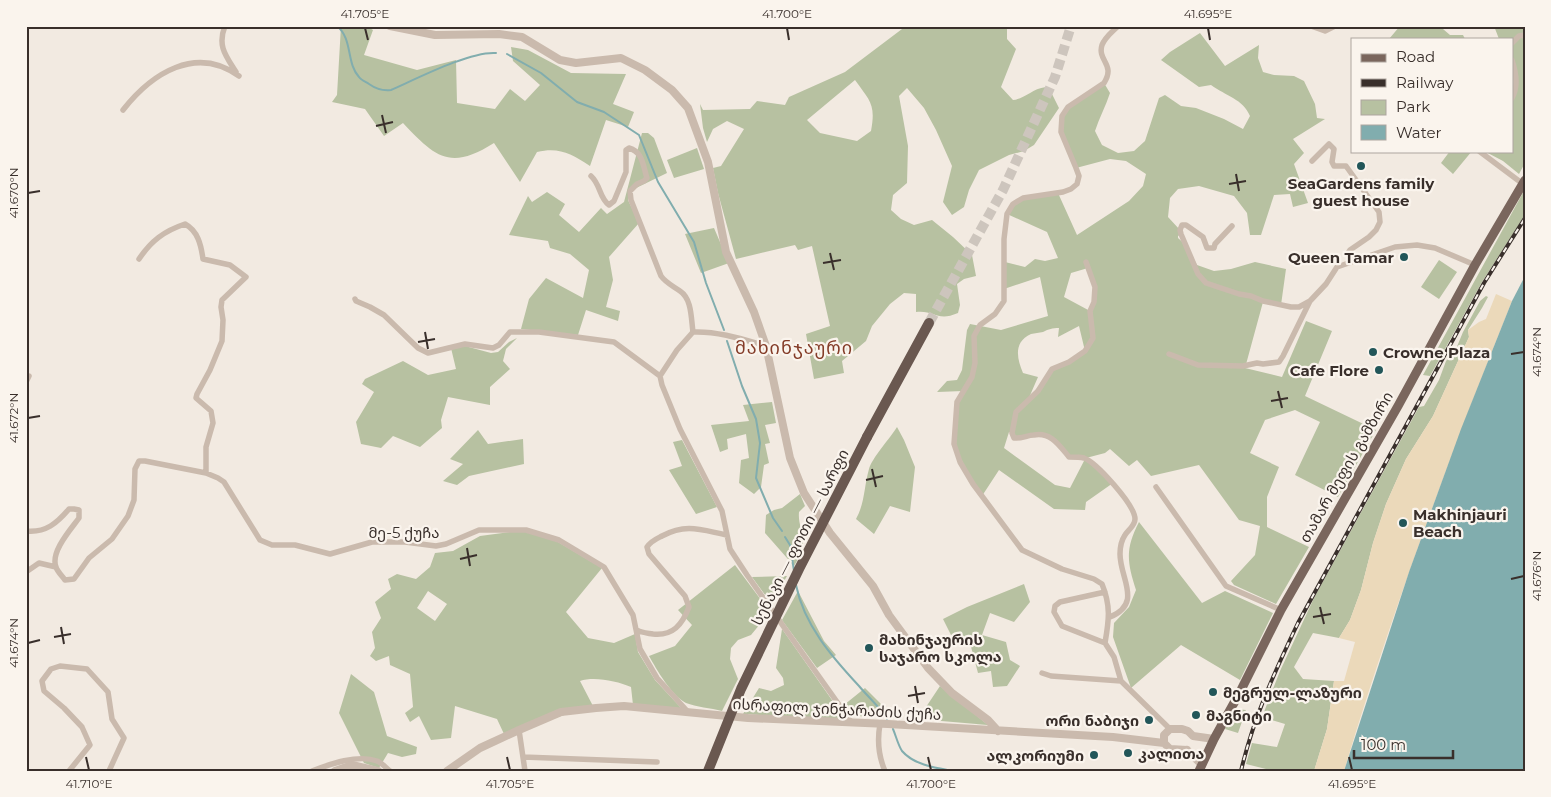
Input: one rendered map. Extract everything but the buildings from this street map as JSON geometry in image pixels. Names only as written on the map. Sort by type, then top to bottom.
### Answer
[{"type":"highway","name":"სენაკი — ფოთი — სარფი","points":[[708,771],[742,689],[799,569],[929,323]]},
{"type":"main road","name":"თამარ მეფის გამზირი","points":[[1200,768],[1281,610],[1398,406],[1475,265],[1524,182]]},
{"type":"street","points":[[123,110],[135,94],[177,66],[214,64],[227,68],[239,76],[225,55],[221,37],[225,26]]},
{"type":"street","points":[[390,26],[435,35],[499,34],[522,37],[560,60],[576,63],[621,58],[645,70],[672,90],[688,108],[708,162],[726,252],[754,312],[766,346],[790,458],[804,493],[830,533],[873,586],[889,615],[928,668],[952,693],[988,720],[998,731]]},
{"type":"street","points":[[1118,26],[1105,39],[1101,47],[1102,57],[1109,68],[1108,77],[1104,83],[1068,107],[1062,116],[1060,132],[1076,168],[1077,184],[1063,192],[1023,198],[1013,204],[1007,214],[1004,239],[1004,301],[995,314],[980,325],[974,336],[975,363],[972,377],[957,402],[954,444],[960,462],[973,484],[1022,550],[1062,569],[1094,579],[1102,584],[1110,617],[1106,643],[1114,657],[1121,681],[1170,729],[1188,731],[1192,736],[1192,744],[1187,750]]},
{"type":"street","points":[[1311,26],[1324,31],[1335,26]]},
{"type":"street","points":[[1514,41],[1519,36],[1525,35]]},
{"type":"street","points":[[1514,67],[1516,87],[1514,92]]},
{"type":"street","points":[[1312,160],[1329,144],[1334,149],[1332,162],[1334,166],[1346,166],[1379,212],[1380,222],[1376,230],[1348,253],[1353,261]]},
{"type":"street","points":[[591,176],[597,182],[603,199],[609,205],[614,202],[626,172],[626,150],[629,148],[636,150],[641,158],[647,178],[630,191],[631,200],[661,276],[669,284],[682,292],[688,303],[693,332]]},
{"type":"street","points":[[1480,152],[1524,182]]},
{"type":"street","points":[[139,259],[150,244],[170,229],[185,224],[196,234],[204,259],[230,266],[246,277],[222,300],[220,307],[223,320],[222,341],[219,352],[196,398],[211,411],[213,423],[206,447],[206,473]]},
{"type":"street","points":[[1232,226],[1215,244],[1214,248],[1211,249],[1207,248],[1203,237],[1186,225],[1182,225],[1181,234],[1198,274],[1206,283],[1251,296],[1263,302],[1291,307],[1299,307],[1310,301]]},
{"type":"street","points":[[1169,354],[1198,365],[1243,366],[1279,362],[1310,301],[1326,284],[1337,267],[1395,247],[1417,245],[1438,248],[1475,265]]},
{"type":"street","points":[[1086,262],[1095,287],[1094,302],[1090,311],[1093,338],[1085,351],[1069,362],[1052,369],[1038,390],[1016,412],[1012,433],[1014,438],[1033,434],[1052,437],[1069,456],[1086,458],[1128,500],[1135,517],[1134,522],[1124,535],[1120,563],[1128,591],[1128,602],[1123,609],[1110,617]]},
{"type":"street","points":[[355,298],[356,301],[384,315],[418,348],[428,353],[465,344],[493,348],[499,345],[510,332],[539,332],[614,342],[660,376],[680,429],[722,511],[730,549],[747,576],[852,723]]},
{"type":"street","points":[[660,376],[677,350],[693,332],[724,335],[766,346]]},
{"type":"street","name":"მე-5 ქუჩა","points":[[56,567],[65,580],[74,579],[90,558],[112,539],[128,516],[134,500],[135,470],[139,462],[145,461],[206,473],[218,478],[224,482],[260,540],[272,545],[295,545],[330,554],[372,542],[405,542],[436,546],[446,544],[479,530],[526,530],[559,540],[604,567],[633,615],[640,649],[657,678],[690,713]]},
{"type":"street","points":[[1156,487],[1226,586],[1281,610]]},
{"type":"street","points":[[26,531],[38,531],[49,528],[57,523],[69,509],[79,510],[79,518],[57,551],[56,567],[38,563],[26,572]]},
{"type":"street","points":[[637,630],[640,632],[666,634],[675,630],[687,614],[689,607],[685,596],[649,554],[647,547],[651,542],[678,528],[727,535]]},
{"type":"street","points":[[1105,592],[1060,602],[1055,606],[1054,612],[1062,626],[1106,643]]},
{"type":"street","points":[[69,771],[90,745],[82,727],[44,691],[42,681],[51,669],[60,666],[87,669],[108,692],[112,719],[124,738],[109,771]]},
{"type":"street","points":[[1042,673],[1051,676],[1121,681]]},
{"type":"street","name":"ისრაფილ ჯინჭარაძის ქუჩა","points":[[447,771],[480,748],[561,712],[624,706],[748,718],[1113,737],[1164,743],[1170,749],[1187,750],[1200,768]]},
{"type":"street","points":[[880,724],[878,748],[885,771]]},
{"type":"street","points":[[1164,743],[1164,735],[1170,729]]},
{"type":"street","points":[[519,730],[525,771]]},
{"type":"street","points":[[1192,736],[1214,739]]},
{"type":"street","points":[[523,757],[657,762]]},
{"type":"street","points":[[312,771],[333,763],[358,759],[378,761],[390,771]]},
{"type":"street","points":[[335,771],[352,765],[378,771]]},
{"type":"green space","points":[[341,26],[366,26],[373,30],[364,55],[417,70],[456,60],[457,103],[495,109],[510,89],[525,101],[540,85],[513,61],[511,47],[528,50],[571,73],[626,74],[613,104],[634,112],[628,127],[606,120],[590,166],[577,158],[559,151],[537,152],[520,182],[494,143],[479,152],[466,156],[454,158],[444,156],[434,152],[403,123],[384,136],[365,109],[332,102],[337,95]]},
{"type":"green space","points":[[906,26],[1007,26],[1007,39],[1016,49],[1001,87],[1013,100],[1046,87],[1059,108],[1034,145],[979,170],[969,190],[964,207],[952,215],[943,202],[952,166],[936,130],[924,108],[907,88],[899,96],[908,146],[907,183],[893,195],[891,210],[901,219],[914,225],[932,220],[972,255],[976,276],[964,279],[957,284],[960,305],[958,313],[951,315],[940,316],[916,312],[916,294],[904,293],[890,304],[872,326],[866,341],[842,361],[844,373],[814,379],[806,334],[830,326],[812,246],[798,250],[795,245],[736,259],[713,168],[721,166],[744,129],[727,121],[713,129],[707,142],[700,104],[703,110],[750,109],[757,101],[785,105],[789,97],[845,72]],"holes":[[[855,80],[868,98],[872,109],[871,131],[857,141],[820,133],[807,120]]]},
{"type":"green space","points":[[1400,26],[1443,26],[1443,29],[1450,35],[1463,35],[1464,38],[1390,38]]},
{"type":"green space","points":[[1494,26],[1525,26],[1525,163],[1519,174],[1503,161],[1486,152],[1514,152],[1514,38],[1499,38]]},
{"type":"green space","points":[[1200,33],[1225,66],[1259,45],[1258,58],[1263,72],[1274,75],[1294,76],[1304,81],[1315,104],[1317,118],[1325,119],[1293,139],[1304,153],[1294,164],[1308,203],[1293,207],[1290,194],[1274,195],[1261,235],[1250,235],[1247,213],[1234,196],[1199,186],[1178,189],[1170,198],[1168,217],[1180,230],[1181,234],[1178,238],[1187,246],[1197,265],[1214,271],[1231,269],[1255,262],[1286,269],[1281,305],[1263,302],[1245,368],[1282,377],[1306,321],[1332,331],[1305,396],[1376,430],[1338,497],[1295,475],[1320,422],[1295,410],[1265,420],[1250,453],[1279,467],[1267,497],[1267,527],[1309,547],[1276,604],[1234,585],[1231,581],[1255,555],[1260,526],[1239,520],[1199,465],[1151,476],[1137,460],[1129,466],[1110,449],[1105,453],[1086,458],[1113,483],[1086,502],[1085,510],[1054,509],[999,470],[982,496],[973,484],[954,444],[957,402],[963,391],[937,392],[947,381],[957,380],[962,370],[967,330],[970,324],[1001,330],[1048,316],[1040,277],[1004,289],[1005,262],[1025,267],[1035,259],[1045,261],[1058,258],[1047,232],[1007,214],[1012,207],[1023,199],[1058,193],[1077,235],[1129,201],[1143,186],[1146,174],[1126,161],[1110,159],[1076,168],[1062,138],[1064,112],[1104,83],[1110,93],[1095,131],[1102,145],[1118,153],[1134,151],[1145,141],[1159,98],[1165,95],[1181,106],[1196,108],[1243,129],[1250,116],[1247,110],[1234,98],[1211,85],[1199,87],[1161,60]],"holes":[[[1088,268],[1095,287],[1090,311],[1064,297],[1071,273]],[[1079,326],[1085,351],[1052,369],[1028,400],[1038,377],[1023,373],[1018,357],[1019,346],[1025,337],[1051,329],[1059,328],[1058,337]],[[1009,432],[1020,438],[1042,434],[1061,448],[1069,457],[1085,459],[1070,488],[1055,485],[1004,448]]]},
{"type":"green space","points":[[642,133],[648,133],[654,138],[667,173],[632,190],[628,200],[639,223],[609,257],[613,280],[606,307],[620,311],[618,321],[586,310],[578,335],[521,329],[529,299],[546,278],[583,298],[589,270],[570,254],[550,248],[548,241],[509,235],[528,196],[532,202],[547,192],[565,204],[559,215],[579,232],[601,208],[607,214],[624,202]]},
{"type":"green space","points":[[697,148],[704,169],[674,178],[667,160]]},
{"type":"green space","points":[[1449,152],[1471,152],[1453,174],[1441,163]]},
{"type":"green space","points":[[1525,189],[1525,215],[1482,282],[1430,376],[1423,375]]},
{"type":"green space","points":[[714,228],[729,263],[701,273],[685,234]]},
{"type":"green space","points":[[1439,260],[1457,272],[1439,299],[1421,287]]},
{"type":"green space","points":[[1486,296],[1488,297],[1468,330],[1469,337],[1433,416],[1406,459],[1386,504],[1373,543],[1361,590],[1350,620],[1339,638],[1313,633],[1294,667],[1303,679],[1334,681],[1327,729],[1314,771],[1274,771],[1246,764],[1252,743],[1277,747],[1285,724],[1262,717],[1280,671],[1314,598],[1419,407],[1424,406],[1439,380],[1446,361],[1456,349],[1480,301]]},
{"type":"green space","points":[[517,338],[506,349],[503,361],[510,369],[490,387],[490,405],[448,397],[441,420],[442,428],[420,447],[393,436],[381,448],[361,444],[356,422],[374,392],[362,384],[365,379],[403,361],[428,375],[456,369],[451,348],[465,346],[491,353],[498,352],[509,342]]},
{"type":"green space","points":[[772,402],[776,423],[765,425],[770,443],[765,444],[769,463],[764,465],[761,487],[754,494],[739,483],[741,460],[749,458],[746,434],[727,439],[728,449],[720,452],[711,425],[749,421],[743,405]]},
{"type":"green space","points":[[897,427],[915,467],[910,512],[890,506],[874,534],[856,519],[861,507],[867,475],[871,465]]},
{"type":"green space","points":[[478,430],[488,444],[523,439],[524,464],[469,476],[457,485],[443,481],[463,464],[450,459]]},
{"type":"green space","points":[[682,440],[717,507],[696,514],[669,470],[682,466],[673,442]]},
{"type":"green space","points":[[800,494],[805,506],[799,512],[803,545],[794,566],[765,533],[766,515],[782,508]]},
{"type":"green space","points":[[1139,522],[1202,603],[1225,591],[1273,613],[1240,680],[1181,645],[1131,688],[1113,637],[1114,623],[1129,607],[1136,590],[1129,556],[1131,540]]},
{"type":"green space","points":[[526,530],[558,542],[602,568],[566,612],[588,638],[614,643],[635,634],[638,652],[655,680],[683,710],[633,705],[631,687],[612,681],[592,679],[580,681],[593,706],[504,734],[497,719],[455,706],[451,738],[431,740],[419,716],[410,722],[405,713],[413,707],[410,674],[390,665],[389,656],[376,661],[370,656],[375,648],[372,632],[381,618],[375,602],[391,589],[388,579],[397,574],[416,579],[430,567],[435,553],[453,551],[480,536]],"holes":[[[428,591],[447,604],[435,621],[417,608]]]},
{"type":"green space","points":[[735,565],[770,612],[751,635],[738,640],[731,648],[730,659],[738,679],[722,711],[686,703],[680,699],[665,682],[649,656],[675,646],[692,625],[678,610]]},
{"type":"green space","points":[[787,576],[771,603],[752,577]]},
{"type":"green space","points":[[1024,584],[1030,602],[1014,622],[990,613],[982,635],[1006,642],[1010,660],[1020,666],[1007,686],[993,687],[991,671],[978,673],[970,643],[956,645],[943,619]]},
{"type":"green space","points":[[798,591],[824,641],[836,655],[817,668],[782,620]]},
{"type":"green space","points":[[782,629],[846,720],[743,714],[759,688],[771,691],[784,685],[783,678],[776,668]]},
{"type":"green space","points":[[351,674],[374,692],[387,736],[417,747],[416,754],[402,757],[388,753],[379,768],[364,763],[339,713]]},
{"type":"green space","points":[[940,686],[988,725],[918,719]]},
{"type":"green space","points":[[865,688],[895,718],[856,716],[844,705]]},
{"type":"green space","points":[[1236,709],[1246,710],[1238,733],[1225,729]]},
{"type":"sand","name":"Makhinjauri Beach","points":[[1496,294],[1512,301],[1466,417],[1423,534],[1362,711],[1344,771],[1314,771],[1327,729],[1334,681],[1344,681],[1355,642],[1339,638],[1350,620],[1361,590],[1373,543],[1386,504],[1406,459],[1433,416],[1469,337],[1468,330],[1486,319]]},
{"type":"water","points":[[1525,276],[1525,771],[1344,771],[1409,572],[1461,429],[1512,301]]},
{"type":"waterway","points":[[337,26],[345,37],[352,65],[359,77],[382,90],[391,90],[472,56],[496,53]]},
{"type":"waterway","points":[[507,54],[541,73],[577,102],[604,112],[639,135],[658,182],[694,242],[706,283],[724,330]]},
{"type":"waterway","points":[[727,341],[742,386],[756,419],[760,443],[756,478],[773,518],[782,531]]},
{"type":"waterway","points":[[785,537],[790,545],[794,571]]},
{"type":"waterway","points":[[796,585],[805,614],[820,640],[887,719]]},
{"type":"waterway","points":[[893,729],[902,751],[907,756],[919,763],[953,771]]},
{"type":"tunnel","points":[[929,323],[1003,190],[1055,77],[1071,26]]},
{"type":"railway","points":[[1241,771],[1258,714],[1298,623],[1484,283],[1525,218]]},
{"type":"place","name":"SeaGardens family guest house","points":[[1361,166]]},
{"type":"place","name":"Queen Tamar","points":[[1404,257]]},
{"type":"place","name":"Crowne Plaza","points":[[1373,352]]},
{"type":"place","name":"Cafe Flore","points":[[1379,370]]},
{"type":"place","name":"Makhinjauri Beach","points":[[1403,523]]},
{"type":"place","name":"მახინჯაურის საჯარო სკოლა","points":[[869,648]]},
{"type":"place","name":"მეგრულ-ლაზური","points":[[1213,692]]},
{"type":"place","name":"მაგნიტი","points":[[1196,715]]},
{"type":"place","name":"ორი ნაბიჯი","points":[[1149,720]]},
{"type":"place","name":"კალითა","points":[[1128,753]]},
{"type":"place","name":"ალკორიუმი","points":[[1094,755]]},
{"type":"district","name":"მახინჯაური","points":[[794,348]]}]
